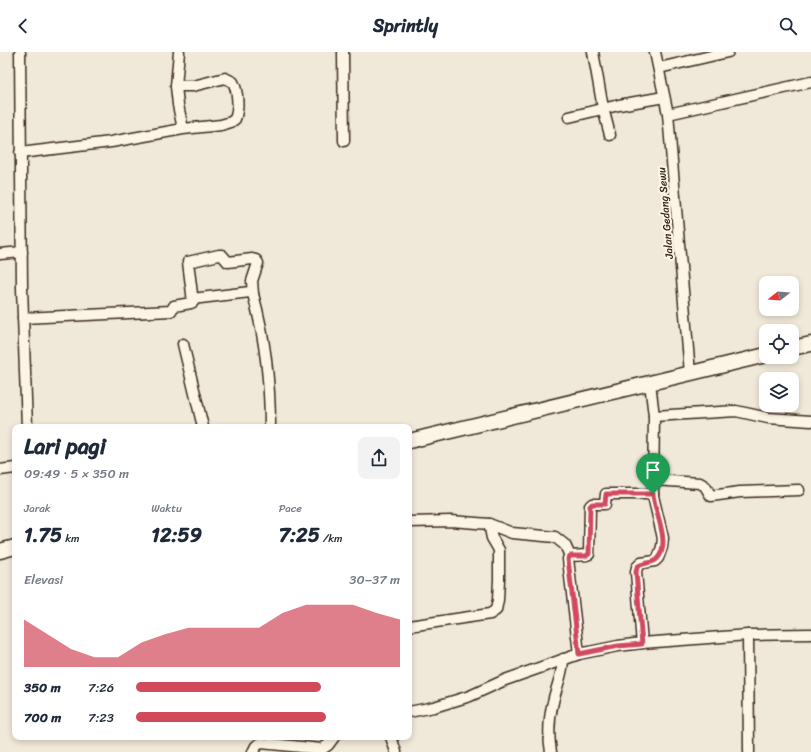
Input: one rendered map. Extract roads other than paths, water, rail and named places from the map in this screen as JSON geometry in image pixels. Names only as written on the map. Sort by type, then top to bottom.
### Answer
[{"type":"main road","points":[[799,347],[811,344]]},
{"type":"main road","points":[[412,440],[759,357]]},
{"type":"main road","points":[[0,551],[12,548]]},
{"type":"street","points":[[20,52],[23,318],[27,424]]},
{"type":"street","points":[[179,52],[176,86],[183,129]]},
{"type":"street","points":[[343,52],[344,142]]},
{"type":"street","points":[[593,52],[603,108],[610,135]]},
{"type":"street","name":"Jalan Gedang Sewu","points":[[655,52],[668,114],[690,374]]},
{"type":"street","points":[[659,68],[728,52]]},
{"type":"street","points":[[20,154],[111,142],[183,129],[221,124],[234,120],[237,113],[236,88],[233,82],[227,78],[192,86],[176,86]]},
{"type":"street","points":[[668,114],[811,82]]},
{"type":"street","points":[[569,117],[603,108],[664,97]]},
{"type":"street","points":[[0,254],[22,252]]},
{"type":"street","points":[[23,318],[170,311],[174,306],[191,303],[192,299],[188,262],[219,255],[222,255],[228,262],[252,259],[257,260],[252,281],[253,294],[263,343],[267,373],[270,424]]},
{"type":"street","points":[[192,299],[250,292],[253,294]]},
{"type":"street","points":[[184,344],[203,424]]},
{"type":"street","points":[[642,644],[636,572],[637,567],[641,563],[655,561],[660,555],[663,538],[653,494],[654,416],[650,383]]},
{"type":"street","points":[[654,416],[736,411],[768,418],[811,421]]},
{"type":"street","points":[[0,470],[12,468]]},
{"type":"street","points":[[654,480],[700,483],[705,486],[711,496],[755,491],[799,490]]},
{"type":"street","points":[[570,556],[586,556],[589,554],[590,506],[592,504],[605,504],[606,494],[653,494]]},
{"type":"street","points":[[412,522],[451,521],[489,524],[512,533],[555,537],[565,545],[570,556],[568,559],[579,654]]},
{"type":"street","points":[[412,626],[490,614],[496,610],[499,580],[499,550],[492,538],[489,524]]},
{"type":"street","points":[[412,711],[447,704],[470,696],[505,680],[563,659],[618,646],[748,635],[811,634]]},
{"type":"street","points":[[748,635],[748,752]]},
{"type":"street","points":[[550,752],[549,737],[552,702],[563,668],[563,659]]},
{"type":"street","points":[[254,752],[256,746],[261,743],[322,749],[332,740]]},
{"type":"street","points":[[392,740],[396,752]]}]
